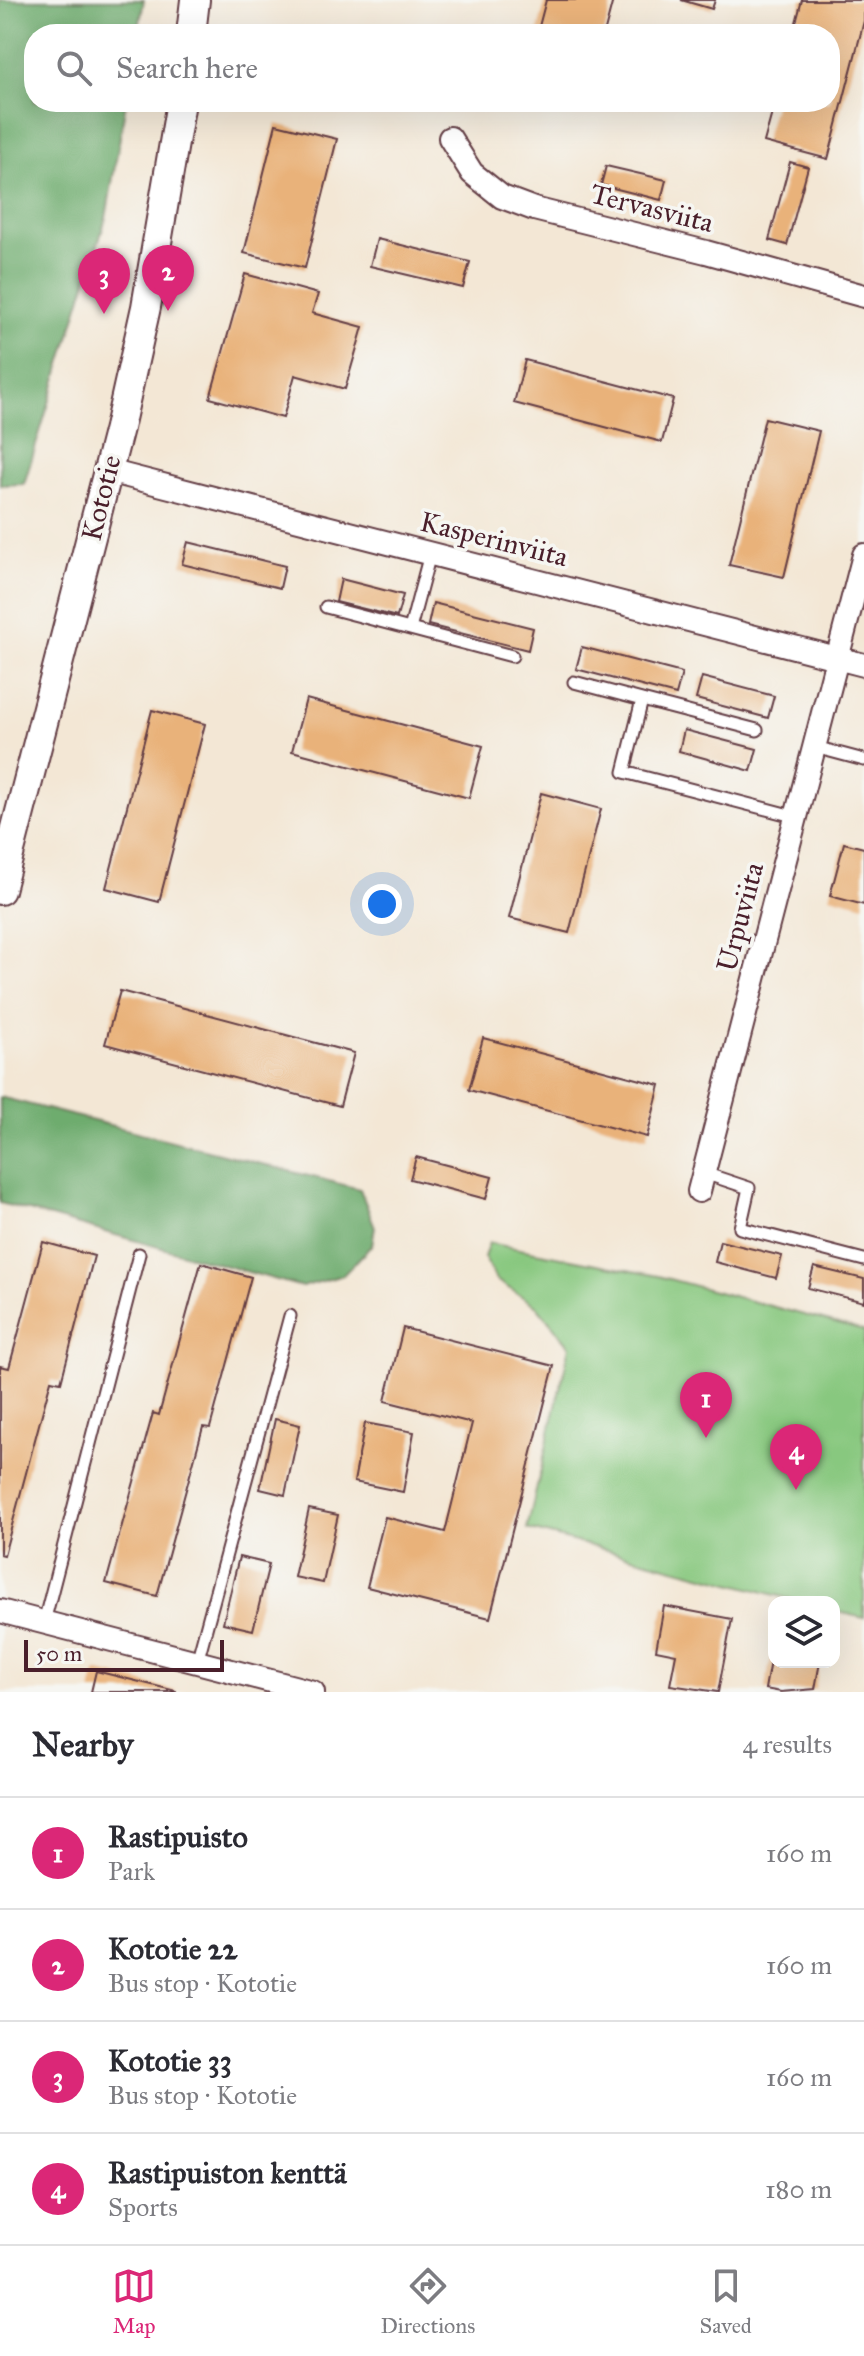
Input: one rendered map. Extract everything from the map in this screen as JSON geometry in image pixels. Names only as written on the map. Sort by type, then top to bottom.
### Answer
[{"type":"street","points":[[192,24],[195,0]]},
{"type":"street","name":"Kototie","points":[[0,890],[108,471],[146,307],[179,112]]},
{"type":"street","name":"Tervasviita","points":[[450,138],[472,173],[502,197],[534,209],[864,296]]},
{"type":"street","name":"Kasperinviita","points":[[108,471],[864,665]]},
{"type":"street","points":[[838,658],[864,555]]},
{"type":"street","name":"Urpuviita","points":[[701,1182],[838,658]]},
{"type":"street","points":[[0,1611],[313,1692]]},
{"type":"lane","points":[[410,629],[430,554]]},
{"type":"lane","points":[[326,607],[512,656]]},
{"type":"lane","points":[[574,682],[757,730]]},
{"type":"lane","points":[[642,700],[624,772],[797,817]]},
{"type":"lane","points":[[815,747],[864,760]]},
{"type":"lane","points":[[701,1182],[749,1188],[740,1228],[864,1260]]},
{"type":"lane","points":[[44,1622],[139,1254]]},
{"type":"lane","points":[[197,1662],[290,1316]]},
{"type":"green space","points":[[0,0],[144,0],[140,24],[24,24],[24,112],[124,112],[106,218],[24,484],[0,485]]},
{"type":"green space","points":[[0,1097],[360,1189],[375,1227],[372,1245],[343,1275],[302,1287],[0,1203]]},
{"type":"green space","points":[[489,1243],[658,1276],[864,1331],[864,1618],[840,1612],[840,1596],[779,1596],[527,1529],[570,1346],[537,1306],[496,1280],[484,1257]]},
{"type":"building","points":[[546,0],[613,0],[607,24],[540,24]]},
{"type":"building","points":[[681,0],[715,0],[712,9]]},
{"type":"building","points":[[802,0],[864,0],[864,21],[828,159],[764,142],[772,112],[840,112],[840,24],[796,24]]},
{"type":"building","points":[[276,124],[337,139],[305,268],[244,253]]},
{"type":"building","points":[[790,162],[808,167],[787,245],[769,240]]},
{"type":"building","points":[[606,166],[666,180],[661,200],[601,185]]},
{"type":"building","points":[[377,239],[470,262],[463,288],[370,266]]},
{"type":"building","points":[[245,274],[318,294],[312,313],[363,327],[345,389],[295,375],[283,418],[210,398]]},
{"type":"building","points":[[525,360],[673,399],[662,442],[514,403]]},
{"type":"building","points":[[765,418],[819,431],[784,577],[729,565]]},
{"type":"building","points":[[188,542],[285,566],[280,588],[182,564]]},
{"type":"building","points":[[341,579],[403,595],[397,617],[336,602]]},
{"type":"building","points":[[433,603],[533,628],[528,650],[428,625]]},
{"type":"building","points":[[582,647],[682,673],[676,695],[576,669]]},
{"type":"building","points":[[702,677],[774,696],[768,718],[696,699]]},
{"type":"building","points":[[306,699],[483,746],[469,798],[292,751]]},
{"type":"building","points":[[152,710],[205,724],[159,902],[106,888]]},
{"type":"building","points":[[684,730],[757,749],[751,771],[679,751]]},
{"type":"building","points":[[541,793],[601,809],[569,933],[509,918]]},
{"type":"building","points":[[844,843],[864,848],[864,905],[830,896]]},
{"type":"building","points":[[120,991],[354,1053],[340,1106],[105,1044]]},
{"type":"building","points":[[483,1038],[660,1085],[647,1137],[469,1090]]},
{"type":"building","points":[[416,1157],[492,1177],[486,1199],[410,1179]]},
{"type":"building","points":[[720,1241],[782,1256],[776,1278],[715,1262]]},
{"type":"building","points":[[43,1242],[94,1256],[61,1382],[51,1380],[4,1555],[0,1554],[0,1366],[9,1368]]},
{"type":"building","points":[[201,1263],[251,1277],[210,1428],[203,1427],[157,1596],[106,1583],[153,1413],[159,1415]]},
{"type":"building","points":[[814,1267],[864,1279],[864,1302],[808,1288]]},
{"type":"building","points":[[403,1328],[554,1366],[490,1618],[367,1587],[385,1517],[445,1532],[472,1423],[385,1401]]},
{"type":"building","points":[[275,1419],[300,1425],[285,1495],[260,1489]]},
{"type":"building","points":[[365,1423],[414,1432],[403,1492],[354,1482]]},
{"type":"building","points":[[309,1509],[338,1515],[323,1583],[294,1577]]},
{"type":"building","points":[[239,1557],[269,1564],[253,1630],[223,1623]]},
{"type":"building","points":[[664,1606],[732,1619],[718,1692],[670,1685],[676,1654],[656,1650]]},
{"type":"building","points":[[769,1668],[819,1668],[815,1689],[781,1692],[765,1689]]},
{"type":"building","points":[[96,1671],[176,1691],[176,1692],[91,1692]]},
{"type":"place","name":"Kototie 22","points":[[168,311]]},
{"type":"place","name":"Kototie 33","points":[[104,314]]},
{"type":"place","name":"Rastipuisto","points":[[706,1438]]},
{"type":"place","name":"Rastipuiston kenttä","points":[[796,1490]]}]
